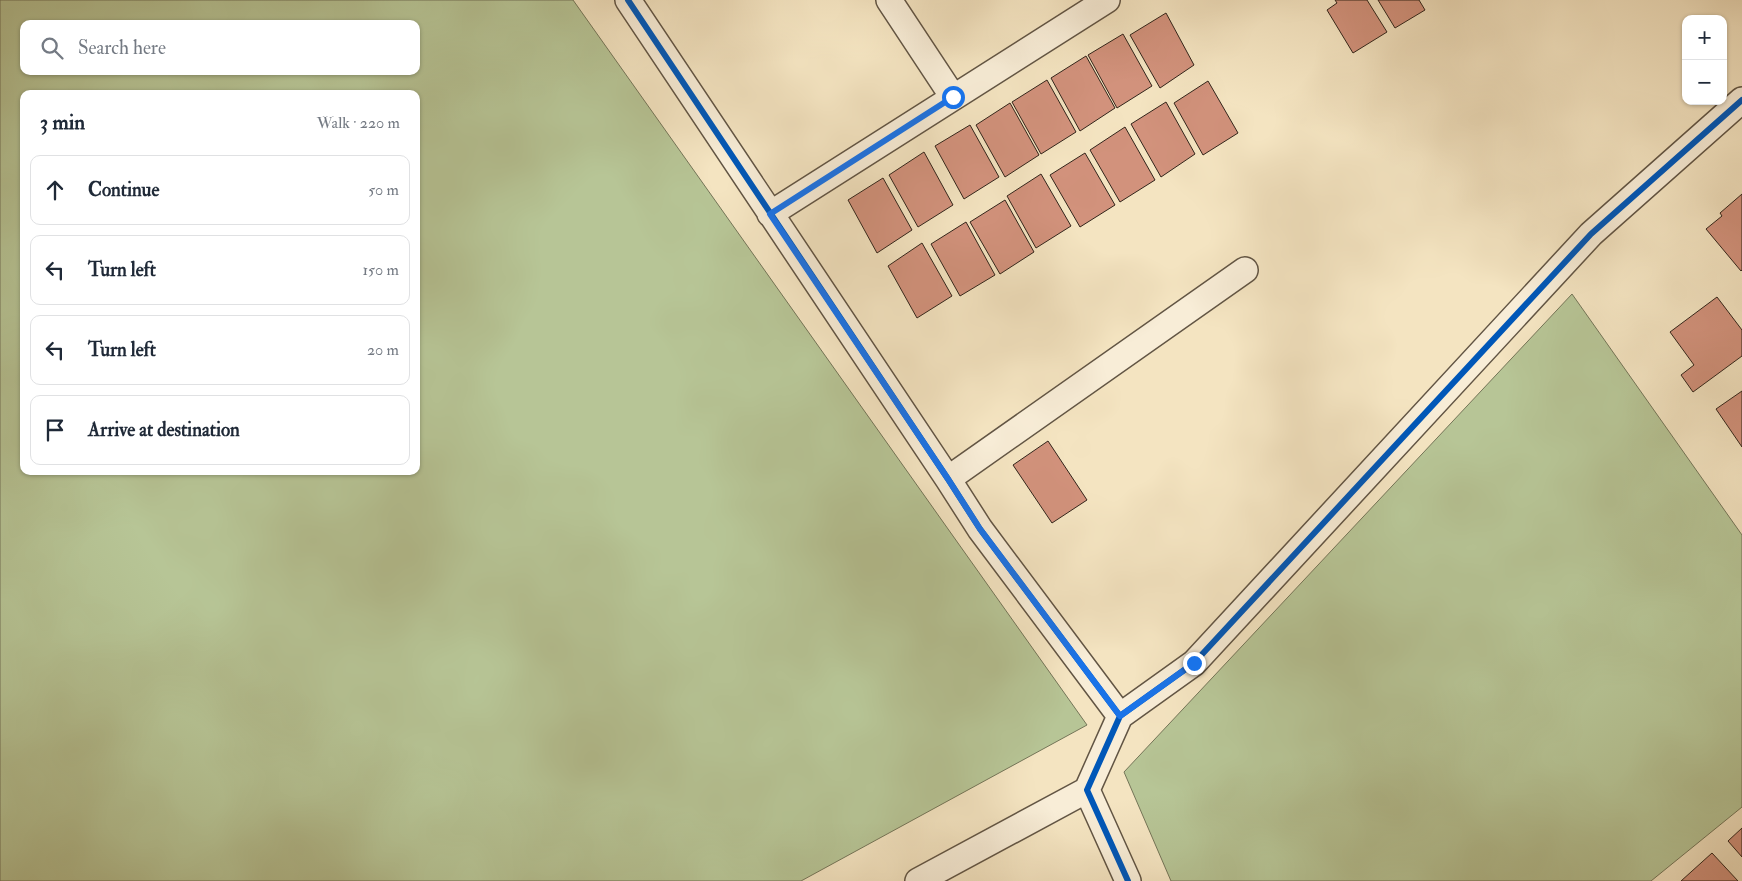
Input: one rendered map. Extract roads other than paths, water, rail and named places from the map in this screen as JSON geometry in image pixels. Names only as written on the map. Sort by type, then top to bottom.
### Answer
[{"type":"street","points":[[628,0],[980,529],[1120,716]]},
{"type":"street","points":[[889,0],[953,97]]},
{"type":"street","points":[[770,214],[1107,0]]},
{"type":"street","points":[[918,881],[1087,790],[1120,716],[1194,663],[1592,234],[1742,100]]},
{"type":"street","points":[[948,479],[1245,270]]},
{"type":"street","points":[[1087,790],[1128,881]]}]
